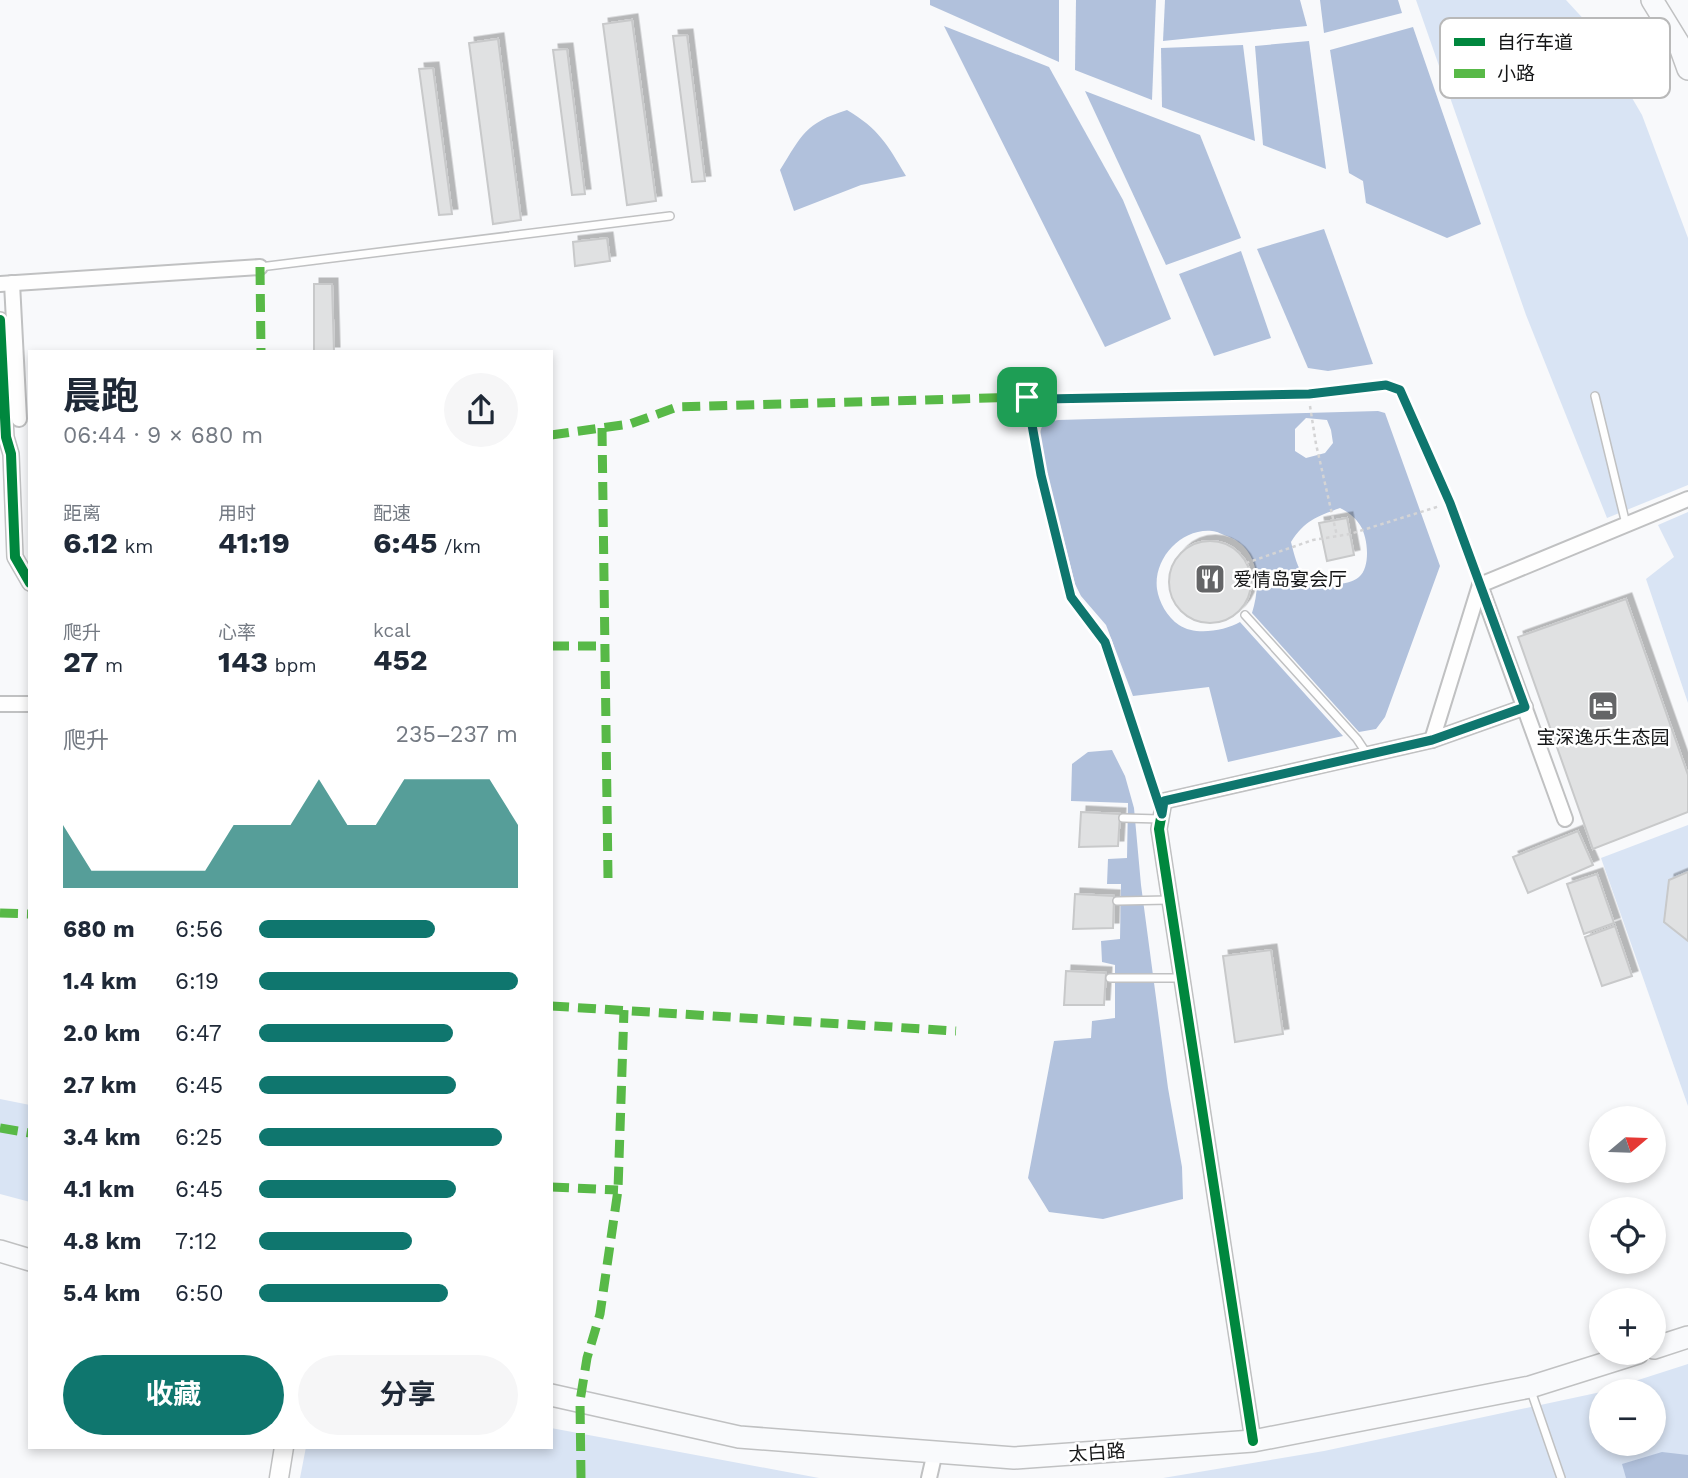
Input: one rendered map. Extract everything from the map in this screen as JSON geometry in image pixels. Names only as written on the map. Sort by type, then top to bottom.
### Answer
[{"type":"main road","points":[[1652,0],[1663,18]]},
{"type":"main road","points":[[1670,29],[1679,44],[1688,69]]},
{"type":"main road","points":[[0,1251],[28,1259]]},
{"type":"main road","points":[[1666,1344],[1688,1337]]},
{"type":"main road","name":"太白路","points":[[553,1395],[738,1437],[1014,1458],[1253,1441],[1530,1387],[1600,1365]]},
{"type":"street","points":[[19,419],[6,284],[260,267]]},
{"type":"street","points":[[0,320],[6,437],[11,454],[15,557],[28,580]]},
{"type":"street","points":[[1480,585],[1688,499]]},
{"type":"street","points":[[1480,585],[1565,819]]},
{"type":"street","points":[[1432,740],[1480,585]]},
{"type":"street","points":[[0,704],[28,704]]},
{"type":"street","points":[[1253,1441],[1159,829],[1164,801],[1432,740],[1525,707]]},
{"type":"street","points":[[279,1478],[284,1449]]},
{"type":"street","points":[[929,1478],[935,1452]]},
{"type":"lane","points":[[260,267],[670,216]]},
{"type":"lane","points":[[1123,818],[1161,817],[1105,642],[1071,597],[1041,475],[1027,397],[1045,399],[1309,394],[1386,385],[1400,390],[1450,503],[1480,585]]},
{"type":"lane","points":[[1595,397],[1626,524]]},
{"type":"lane","points":[[1245,615],[1357,739],[1368,755]]},
{"type":"lane","points":[[1117,901],[1170,900]]},
{"type":"lane","points":[[1110,978],[1182,978]]},
{"type":"lane","points":[[1530,1387],[1561,1478]]},
{"type":"path","points":[[1309,394],[1337,536]]},
{"type":"path","points":[[1246,563],[1313,540],[1337,536],[1450,503]]},
{"type":"shaded area","points":[[1416,0],[1566,0],[1583,18],[1440,18],[1440,69]]},
{"type":"shaded area","points":[[1450,98],[1632,98],[1642,115],[1688,238],[1688,485],[1607,518],[1526,315]]},
{"type":"shaded area","points":[[1688,512],[1688,703],[1646,579],[1674,557],[1658,525]]},
{"type":"shaded area","points":[[1688,825],[1688,1106],[1601,858]]},
{"type":"shaded area","points":[[0,1099],[28,1105],[28,1201],[0,1194]]},
{"type":"shaded area","points":[[1688,1364],[1688,1478],[1163,1478],[1324,1451],[1589,1395],[1589,1456],[1666,1456],[1666,1379],[1641,1379]]},
{"type":"shaded area","points":[[553,1428],[819,1478],[300,1478],[306,1449],[553,1449]]},
{"type":"water","points":[[930,0],[1059,0],[1059,62],[930,5]]},
{"type":"water","points":[[1076,0],[1156,0],[1152,100],[1075,70]]},
{"type":"water","points":[[1165,0],[1300,0],[1307,26],[1163,41]]},
{"type":"water","points":[[1320,0],[1398,0],[1402,13],[1324,33]]},
{"type":"water","points":[[944,26],[1049,67],[1123,200],[1171,319],[1105,347]]},
{"type":"water","points":[[1413,27],[1481,224],[1447,238],[1366,203],[1363,181],[1349,173],[1330,50]]},
{"type":"water","points":[[1309,41],[1326,169],[1263,145],[1255,46]]},
{"type":"water","points":[[1243,45],[1255,141],[1162,107],[1161,48]]},
{"type":"water","points":[[1085,91],[1200,135],[1241,238],[1166,265]]},
{"type":"water","points":[[847,110],[881,138],[906,176],[861,185],[794,211],[780,170],[813,125]]},
{"type":"water","points":[[1324,229],[1373,364],[1328,371],[1308,368],[1257,249]]},
{"type":"water","points":[[1241,251],[1271,338],[1214,356],[1179,274]]},
{"type":"water","points":[[1378,411],[1385,413],[1440,566],[1385,717],[1376,729],[1359,732],[1252,613],[1257,579],[1252,558],[1238,542],[1214,531],[1201,531],[1180,540],[1164,557],[1157,578],[1157,589],[1164,609],[1179,625],[1193,630],[1218,630],[1240,622],[1343,736],[1228,762],[1209,687],[1133,696],[1106,625],[1081,596],[1075,584],[1038,439],[1043,423],[1058,420]],"holes":[[[1306,418],[1327,420],[1333,443],[1325,453],[1306,458],[1295,451],[1295,429]],[[1340,508],[1354,517],[1363,530],[1367,552],[1363,572],[1359,577],[1347,582],[1332,584],[1311,580],[1300,570],[1291,542],[1312,520]]]},
{"type":"water","points":[[1112,750],[1125,776],[1134,808],[1141,885],[1168,1088],[1182,1167],[1183,1199],[1103,1219],[1049,1212],[1028,1178],[1054,1041],[1091,1038],[1092,1021],[1115,1018],[1115,965],[1102,962],[1101,941],[1120,939],[1121,884],[1107,884],[1108,859],[1127,858],[1128,803],[1071,801],[1072,764],[1088,752]]},
{"type":"water","points":[[1666,1452],[1688,1455],[1688,1478],[1626,1478],[1622,1464],[1649,1456],[1666,1456]]},
{"type":"building","points":[[632,20],[656,201],[627,205],[603,24]]},
{"type":"building","points":[[687,35],[705,181],[692,182],[673,36]]},
{"type":"building","points":[[498,39],[521,220],[493,224],[469,43]]},
{"type":"building","points":[[567,49],[585,194],[572,195],[553,50]]},
{"type":"building","points":[[433,68],[452,214],[439,215],[419,69]]},
{"type":"building","points":[[607,238],[610,261],[575,266],[573,242]]},
{"type":"building","points":[[314,284],[332,284],[334,350],[314,350]]},
{"type":"building","points":[[1347,518],[1354,555],[1327,561],[1319,523]]},
{"type":"building","name":"爱情岛宴会厅","points":[[1210,541],[1226,544],[1239,553],[1248,566],[1251,582],[1248,598],[1239,611],[1226,620],[1210,623],[1194,620],[1181,611],[1172,598],[1169,582],[1172,566],[1181,553],[1194,544]]},
{"type":"building","name":"宝深逸乐生态园","points":[[1626,599],[1688,775],[1688,812],[1593,849],[1518,637]]},
{"type":"building","points":[[1081,812],[1120,814],[1118,846],[1079,847]]},
{"type":"building","points":[[1578,831],[1593,865],[1528,893],[1513,857]]},
{"type":"building","points":[[1688,872],[1688,941],[1664,922],[1669,880]]},
{"type":"building","points":[[1597,874],[1614,923],[1584,934],[1567,884]]},
{"type":"building","points":[[1075,894],[1114,896],[1113,928],[1073,929]]},
{"type":"building","points":[[1615,926],[1632,976],[1602,986],[1585,937]]},
{"type":"building","points":[[1271,950],[1283,1034],[1235,1042],[1223,956]]},
{"type":"building","points":[[1066,971],[1106,973],[1104,1005],[1064,1005]]},
{"type":"marked path","points":[[260,267],[261,350]]},
{"type":"marked path","points":[[553,435],[630,424],[677,407],[1027,397]]},
{"type":"marked path","points":[[602,428],[608,878]]},
{"type":"marked path","points":[[553,646],[605,646]]},
{"type":"marked path","points":[[0,913],[28,914]]},
{"type":"marked path","points":[[553,1006],[956,1031]]},
{"type":"marked path","points":[[581,1478],[580,1401],[587,1358],[600,1314],[618,1190],[624,1010]]},
{"type":"marked path","points":[[0,1128],[28,1133]]},
{"type":"marked path","points":[[553,1187],[618,1190]]},
{"type":"cycle path","points":[[0,320],[6,437],[11,454],[15,557],[28,580]]},
{"type":"cycle path","points":[[1253,1441],[1159,829],[1164,801],[1432,740],[1525,707]]},
{"type":"place","name":"爱情岛宴会厅","points":[[1210,579]]},
{"type":"place","name":"宝深逸乐生态园","points":[[1603,706]]},
{"type":"route","points":[[1386,385],[1400,390],[1450,503],[1525,707],[1432,740],[1164,801],[1162,814],[1105,642],[1071,597],[1041,475],[1027,397],[1045,399],[1309,394],[1386,385]]}]
